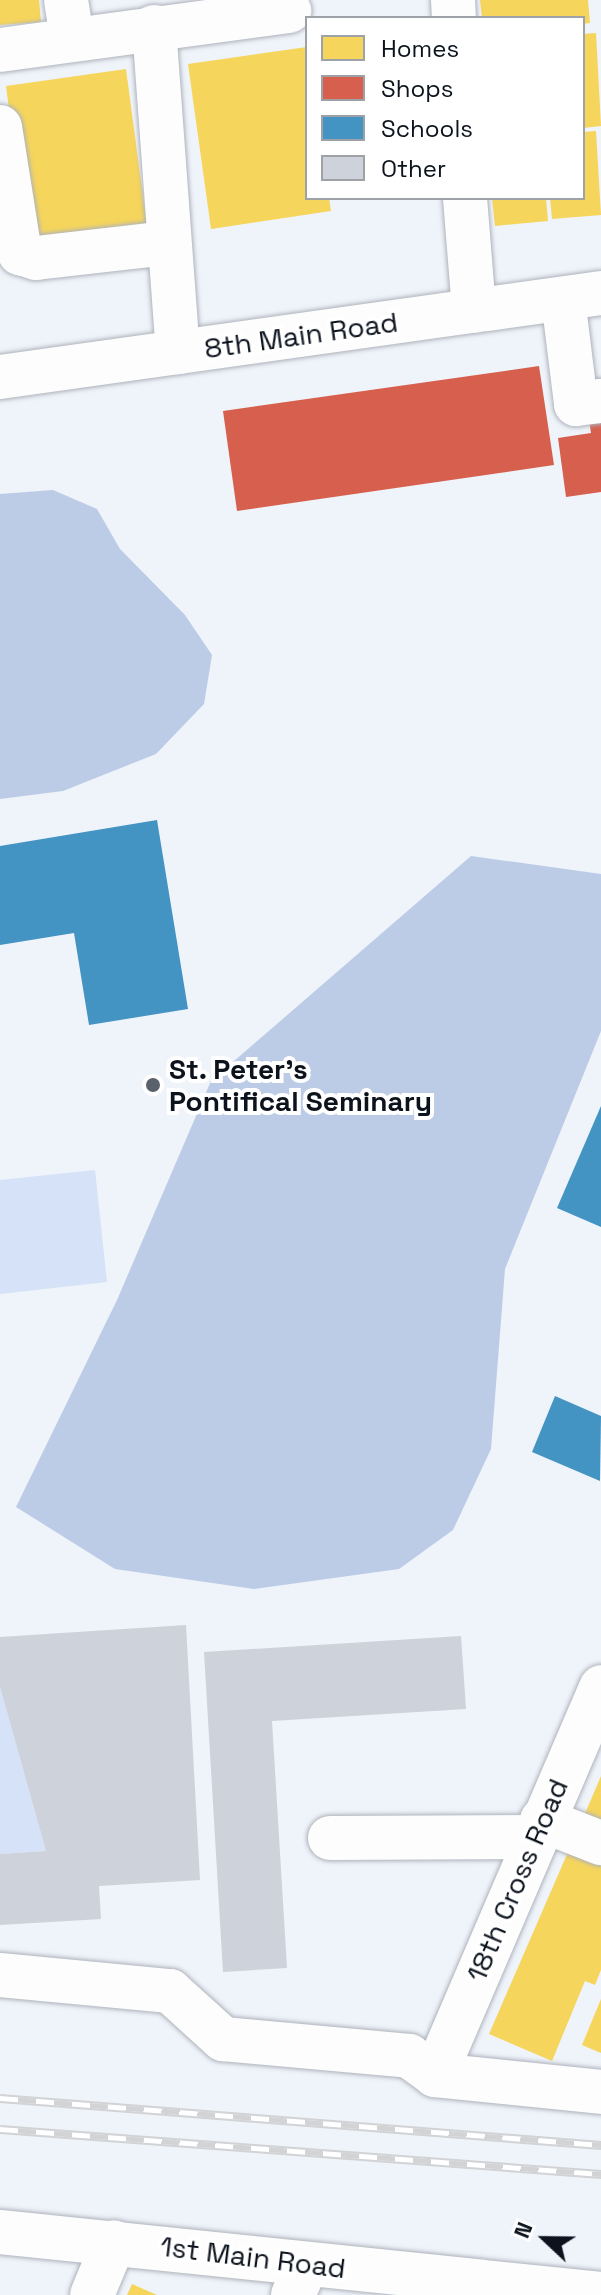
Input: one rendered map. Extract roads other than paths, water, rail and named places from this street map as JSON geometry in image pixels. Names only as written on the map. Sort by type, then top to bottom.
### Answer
[{"type":"main road","points":[[0,50],[69,18],[289,11]]},
{"type":"main road","points":[[173,17],[168,243],[178,352]]},
{"type":"main road","points":[[0,127],[20,253],[36,258],[168,243]]},
{"type":"main road","points":[[465,200],[474,311]]},
{"type":"main road","points":[[582,296],[576,404],[601,401]]},
{"type":"main road","name":"8th Main Road","points":[[0,377],[582,296]]},
{"type":"main road","name":"18th Cross Road","points":[[435,2075],[601,1687]]},
{"type":"main road","points":[[330,1838],[538,1829],[601,1843]]},
{"type":"main road","points":[[0,1975],[170,1991],[223,2039],[409,2056],[435,2075],[601,2092]]},
{"type":"main road","name":"1st Main Road","points":[[0,2232],[114,2242],[300,2280],[601,2294]]},
{"type":"main road","points":[[92,2295],[114,2242]]},
{"type":"railway","points":[[0,2098],[601,2145]]},
{"type":"railway","points":[[0,2129],[601,2174]]},
{"type":"place","name":"St. Peter's Pontifical Seminary","points":[[153,1085]]}]
